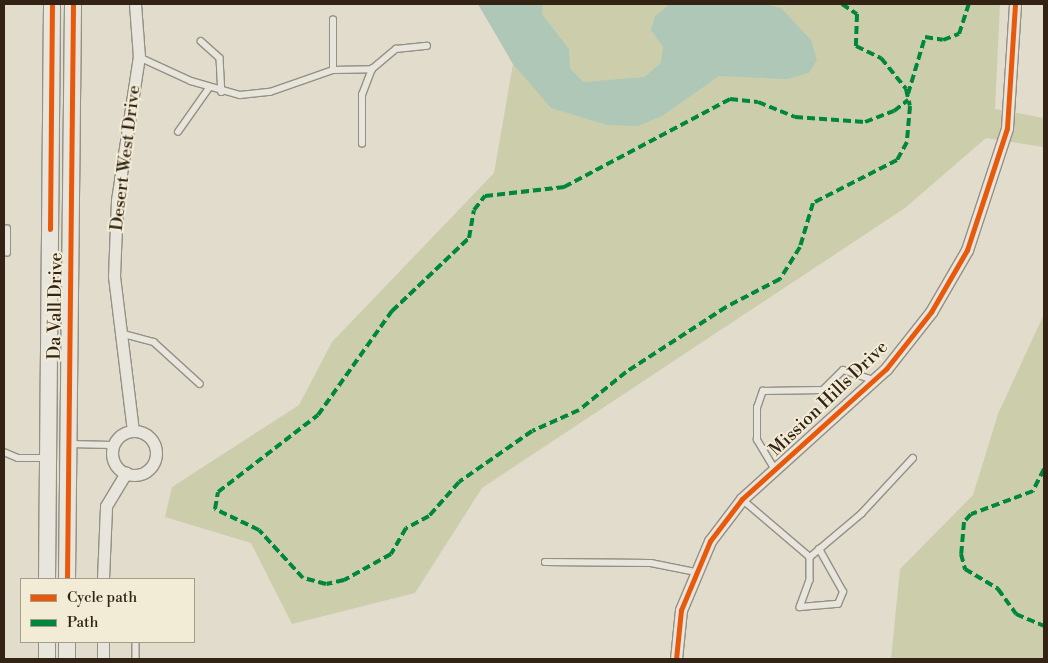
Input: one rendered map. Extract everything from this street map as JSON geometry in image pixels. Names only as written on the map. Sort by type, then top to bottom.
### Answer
[{"type":"main road","name":"Da Vall Drive","points":[[47,578],[52,4]]},
{"type":"main road","name":"Da Vall Drive","points":[[67,578],[73,4]]},
{"type":"main road","points":[[46,659],[47,643]]},
{"type":"main road","points":[[67,643],[67,659]]},
{"type":"street","name":"Desert West Drive","points":[[133,431],[118,332],[117,200],[139,57],[135,4]]},
{"type":"street","name":"Mission Hills Drive","points":[[676,659],[681,610],[710,542],[742,499],[873,381],[931,312],[967,250],[991,188],[1007,128],[1015,4]]},
{"type":"street","points":[[133,431],[152,439],[155,460],[147,471],[126,473],[112,458],[111,445],[133,431]]},
{"type":"street","points":[[103,578],[106,506],[126,473]]},
{"type":"street","points":[[103,643],[103,659]]},
{"type":"lane","points":[[333,20],[333,70]]},
{"type":"lane","points":[[201,41],[220,58],[222,92]]},
{"type":"lane","points":[[362,144],[362,96],[372,69],[396,49],[427,46]]},
{"type":"lane","points":[[139,57],[222,92],[270,92],[333,70],[372,69]]},
{"type":"lane","points":[[178,132],[209,88]]},
{"type":"lane","points":[[7,228],[7,252]]},
{"type":"lane","points":[[118,332],[154,342],[200,384]]},
{"type":"lane","points":[[774,470],[757,440],[763,391],[823,390],[843,370],[873,381]]},
{"type":"lane","points":[[68,444],[111,445]]},
{"type":"lane","points":[[4,452],[18,458],[48,458]]},
{"type":"lane","points":[[810,557],[862,514],[913,458]]},
{"type":"lane","points":[[742,499],[810,557],[810,580],[800,607],[838,604],[843,592],[819,550]]},
{"type":"lane","points":[[545,562],[651,563],[696,572]]},
{"type":"lane","points":[[136,643],[136,659]]},
{"type":"shaded area","points":[[478,4],[1000,4],[995,109],[1044,118],[1044,147],[986,138],[905,208],[482,488],[415,593],[292,624],[251,543],[165,517],[172,487],[299,405],[332,342],[494,173],[513,64]]},
{"type":"shaded area","points":[[478,4],[543,4],[542,14],[569,49],[570,69],[584,82],[644,77],[661,63],[663,47],[651,30],[655,16],[670,4],[763,4],[781,8],[811,40],[817,60],[809,73],[787,79],[719,76],[662,116],[638,126],[607,125],[551,108],[513,64]]},
{"type":"shaded area","points":[[1044,314],[1044,659],[891,659],[900,569],[973,495],[998,414]]},
{"type":"marked path","points":[[842,4],[857,14],[856,46],[881,58],[906,89],[910,106],[907,142],[897,160],[813,203],[800,247],[780,279],[726,307],[626,372],[579,410],[532,431],[459,482],[429,516],[406,528],[391,554],[344,580],[326,584],[303,578],[259,530],[215,509],[218,492],[318,415],[392,311],[469,238],[474,210],[485,196],[564,187],[730,99],[758,102],[795,117],[865,122],[894,111],[908,100]]},
{"type":"marked path","points":[[908,94],[925,37],[943,40],[959,34],[969,4]]},
{"type":"marked path","points":[[1044,469],[1033,491],[971,514],[964,522],[961,554],[965,569],[998,589],[1016,614],[1044,626]]},
{"type":"cycle path","points":[[50,229],[52,4]]},
{"type":"cycle path","points":[[67,578],[73,4]]},
{"type":"cycle path","points":[[676,659],[681,610],[710,541],[742,499],[886,369],[931,312],[967,250],[1007,128],[1015,4]]}]
